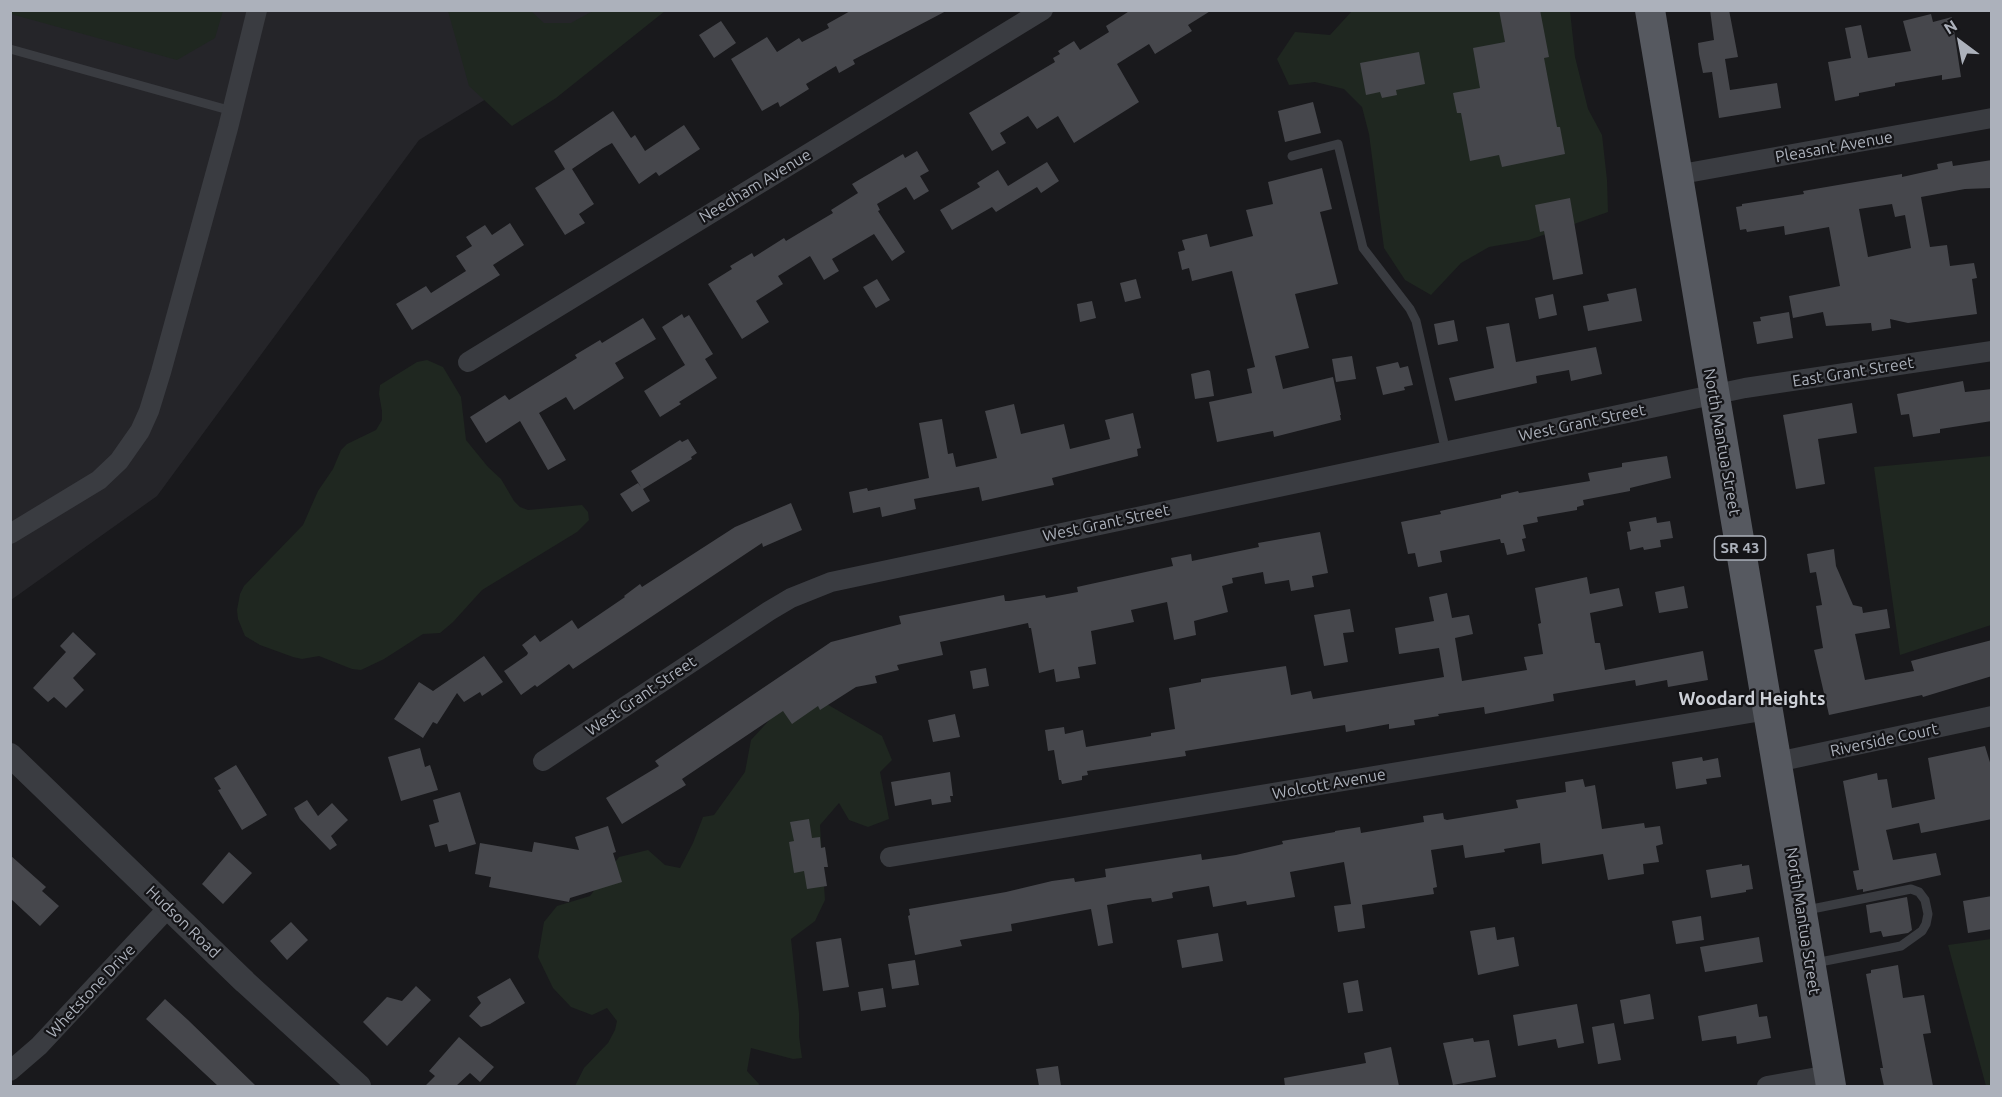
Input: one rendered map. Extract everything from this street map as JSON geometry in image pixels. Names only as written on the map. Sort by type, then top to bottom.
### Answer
[{"type":"main road","name":"North Mantua Street","points":[[1650,10],[1830,1081]]},
{"type":"street","points":[[10,534],[99,480],[119,461],[140,431],[161,372],[257,10]]},
{"type":"street","name":"Needham Avenue","points":[[468,362],[1043,10]]},
{"type":"street","name":"Pleasant Avenue","points":[[1676,175],[1992,118]]},
{"type":"street","name":"East Grant Street","points":[[1714,395],[1751,387],[1992,351]]},
{"type":"street","name":"West Grant Street","points":[[543,761],[769,611],[810,589],[831,582],[1714,395]]},
{"type":"street","name":"Wolcott Avenue","points":[[890,858],[1768,710]]},
{"type":"street","name":"Riverside Court","points":[[1777,762],[1992,716]]},
{"type":"street","name":"Hudson Road","points":[[10,755],[252,989],[359,1086]]},
{"type":"street","name":"Whetstone Drive","points":[[10,1071],[39,1046],[168,908]]},
{"type":"street","points":[[1767,1086],[1830,1081]]},
{"type":"lane","points":[[10,49],[232,111]]},
{"type":"lane","points":[[1292,156],[1338,144],[1363,248],[1410,309],[1416,321],[1446,452]]},
{"type":"lane","points":[[1801,911],[1911,889],[1919,892],[1925,900],[1928,914],[1922,931],[1901,945],[1810,964]]},
{"type":"shaded area","points":[[10,11],[223,11],[215,38],[177,60],[11,14]]},
{"type":"shaded area","points":[[11,11],[630,11],[419,140],[157,496],[11,600]]},
{"type":"shaded area","points":[[448,11],[531,11],[544,23],[571,23],[593,11],[665,11],[556,98],[512,126],[469,86]]},
{"type":"shaded area","points":[[1352,11],[1570,11],[1575,57],[1588,109],[1602,135],[1608,212],[1529,240],[1489,247],[1461,263],[1431,295],[1405,280],[1384,248],[1369,134],[1362,107],[1344,89],[1315,82],[1289,85],[1277,59],[1295,32],[1330,35]]},
{"type":"shaded area","points":[[427,360],[443,367],[461,397],[466,440],[501,479],[520,507],[528,510],[582,505],[588,512],[589,520],[577,532],[482,590],[440,633],[423,634],[384,659],[361,670],[352,669],[319,656],[302,659],[293,657],[260,645],[245,636],[237,610],[244,586],[303,525],[318,491],[333,469],[341,450],[347,444],[376,430],[382,420],[380,385],[417,362]]},
{"type":"shaded area","points":[[1991,456],[1991,625],[1900,655],[1874,467]]},
{"type":"shaded area","points":[[799,688],[882,736],[892,760],[880,772],[889,819],[868,827],[849,820],[839,803],[820,825],[825,900],[815,921],[791,939],[802,1058],[793,1059],[751,1048],[747,1071],[759,1084],[758,1086],[575,1086],[584,1068],[608,1043],[617,1021],[607,1008],[592,1015],[571,1007],[553,988],[538,957],[544,922],[557,906],[590,896],[619,857],[648,850],[665,865],[680,868],[703,817],[714,815],[745,772],[751,740]]},
{"type":"shaded area","points":[[1991,939],[1992,1086],[1986,1086],[1948,945]]},
{"type":"building","points":[[852,10],[948,10],[853,60],[855,64],[839,73],[836,66],[806,84],[809,89],[780,107],[778,102],[762,111],[731,59],[767,37],[777,52],[799,38],[802,42],[829,28],[827,24]]},
{"type":"building","points":[[1131,10],[1212,10],[1188,25],[1192,31],[1155,54],[1149,44],[1117,64],[1139,102],[1074,143],[1058,116],[1037,129],[1028,116],[1000,133],[1006,143],[992,151],[969,113],[1055,62],[1053,58],[1060,54],[1058,51],[1074,41],[1080,50],[1109,32],[1106,26]]},
{"type":"building","points":[[1499,10],[1540,10],[1549,57],[1544,58],[1557,127],[1560,127],[1565,154],[1502,167],[1499,155],[1470,161],[1461,113],[1457,113],[1453,93],[1480,88],[1473,48],[1505,42]]},
{"type":"building","points":[[1710,10],[1729,10],[1738,57],[1725,59],[1730,90],[1777,83],[1781,108],[1719,118],[1712,72],[1703,73],[1698,43],[1714,40]]},
{"type":"building","points":[[1931,14],[1933,22],[1952,17],[1961,77],[1942,80],[1942,75],[1895,83],[1895,86],[1859,93],[1859,96],[1835,101],[1828,62],[1851,58],[1845,28],[1861,25],[1868,58],[1911,51],[1903,21]]},
{"type":"building","points":[[721,21],[736,43],[714,58],[699,35]]},
{"type":"building","points":[[1419,52],[1425,84],[1396,90],[1397,95],[1382,98],[1380,92],[1366,95],[1360,63]]},
{"type":"building","points":[[1313,102],[1321,133],[1285,142],[1278,111]]},
{"type":"building","points":[[613,111],[631,138],[635,135],[645,151],[684,125],[700,149],[659,176],[656,172],[639,184],[612,143],[603,148],[572,169],[594,204],[579,214],[585,223],[565,235],[535,188],[565,169],[554,151]]},
{"type":"building","points":[[917,151],[929,171],[920,176],[929,191],[914,200],[906,187],[877,204],[880,210],[878,211],[905,252],[892,261],[874,234],[832,259],[839,271],[824,280],[810,256],[778,276],[783,284],[756,301],[769,322],[742,339],[708,284],[732,269],[730,266],[752,253],[754,257],[784,238],[786,241],[833,213],[831,210],[858,193],[852,184],[903,154],[905,158]]},
{"type":"building","points":[[1992,160],[1992,188],[1965,189],[1921,197],[1930,247],[1947,245],[1950,266],[1974,263],[1977,278],[1972,279],[1977,314],[1908,323],[1890,319],[1891,328],[1872,331],[1871,323],[1826,326],[1823,312],[1793,318],[1789,296],[1840,286],[1829,227],[1785,235],[1784,226],[1747,232],[1746,229],[1740,230],[1736,207],[1742,204],[1902,174],[1902,177],[1938,169],[1937,164],[1952,161],[1953,166]],"holes":[[[1892,204],[1895,217],[1905,215],[1911,248],[1868,257],[1859,209]]]},
{"type":"building","points":[[1047,162],[1059,181],[1041,193],[1037,187],[996,212],[992,207],[952,230],[940,210],[980,187],[977,183],[998,170],[1008,186]]},
{"type":"building","points":[[1322,168],[1332,209],[1320,212],[1338,284],[1295,294],[1309,348],[1275,356],[1283,389],[1333,377],[1341,420],[1274,437],[1273,431],[1217,442],[1209,402],[1252,393],[1247,369],[1255,367],[1232,271],[1192,281],[1189,268],[1182,270],[1178,252],[1185,250],[1182,240],[1207,234],[1210,247],[1253,236],[1246,210],[1273,204],[1268,182]]},
{"type":"building","points":[[1570,198],[1583,274],[1553,280],[1544,231],[1540,232],[1535,205]]},
{"type":"building","points":[[510,223],[524,245],[493,265],[500,275],[412,330],[396,304],[426,286],[431,293],[466,271],[456,256],[472,246],[466,237],[485,225],[492,235]]},
{"type":"building","points":[[877,279],[890,300],[876,308],[863,287]]},
{"type":"building","points":[[1136,279],[1141,298],[1125,302],[1120,283]]},
{"type":"building","points":[[1636,288],[1642,321],[1588,331],[1583,306],[1609,301],[1607,294]]},
{"type":"building","points":[[1553,294],[1557,315],[1539,319],[1535,298]]},
{"type":"building","points":[[1092,301],[1096,318],[1080,322],[1077,304]]},
{"type":"building","points":[[1789,312],[1793,338],[1757,344],[1753,322],[1761,321],[1760,317]]},
{"type":"building","points":[[682,314],[684,318],[689,315],[713,354],[705,359],[717,378],[660,417],[644,391],[685,365],[662,327]]},
{"type":"building","points":[[643,318],[656,339],[615,363],[624,378],[574,410],[566,397],[539,413],[566,460],[548,470],[520,421],[486,443],[470,417],[505,395],[509,400],[577,358],[575,355],[600,340],[602,343]]},
{"type":"building","points":[[1454,320],[1458,341],[1438,345],[1434,324]]},
{"type":"building","points":[[1509,323],[1516,362],[1596,347],[1602,374],[1571,381],[1569,370],[1536,376],[1537,383],[1455,401],[1449,378],[1494,368],[1486,327]]},
{"type":"building","points":[[1352,356],[1356,379],[1336,382],[1332,359]]},
{"type":"building","points":[[1398,362],[1400,368],[1408,366],[1413,385],[1404,387],[1405,390],[1383,395],[1376,367]]},
{"type":"building","points":[[1208,370],[1214,396],[1195,399],[1191,374]]},
{"type":"building","points":[[1963,381],[1965,392],[1992,389],[1992,421],[1940,429],[1940,433],[1913,437],[1909,414],[1901,415],[1897,394]]},
{"type":"building","points":[[1852,403],[1857,433],[1818,439],[1825,484],[1796,489],[1783,415]]},
{"type":"building","points":[[1014,404],[1021,434],[1064,424],[1070,449],[1110,439],[1105,420],[1133,413],[1141,448],[1137,449],[1138,456],[1052,478],[1054,485],[982,501],[979,487],[914,499],[916,509],[882,517],[880,507],[853,513],[849,492],[867,488],[868,491],[929,478],[919,423],[942,419],[948,454],[953,453],[956,467],[997,458],[985,411]]},
{"type":"building","points":[[688,439],[697,453],[691,457],[692,459],[643,489],[650,501],[632,512],[620,494],[638,483],[641,487],[631,471],[680,440],[682,442]]},
{"type":"building","points":[[1667,456],[1671,478],[1630,488],[1630,491],[1583,500],[1584,505],[1577,507],[1577,510],[1537,517],[1538,522],[1523,525],[1526,538],[1522,539],[1525,551],[1507,555],[1504,543],[1501,543],[1500,539],[1440,551],[1442,562],[1418,567],[1415,553],[1408,554],[1401,522],[1441,514],[1440,511],[1501,498],[1501,495],[1518,491],[1519,493],[1590,481],[1588,473],[1622,467],[1622,463]]},
{"type":"building","points":[[791,503],[802,530],[763,547],[762,543],[573,669],[569,664],[537,687],[535,685],[521,695],[504,671],[527,655],[522,645],[535,635],[540,642],[572,620],[578,629],[640,584],[642,587],[735,527]]},
{"type":"building","points":[[1656,517],[1657,523],[1670,521],[1673,538],[1660,540],[1661,547],[1630,550],[1627,532],[1631,531],[1629,522]]},
{"type":"building","points":[[1320,532],[1328,573],[1312,576],[1314,587],[1291,591],[1289,580],[1265,584],[1263,572],[1232,578],[1233,583],[1222,586],[1228,612],[1194,621],[1196,635],[1174,640],[1167,602],[1131,610],[1134,622],[1091,631],[1096,664],[1078,667],[1080,678],[1056,682],[1054,669],[1039,673],[1031,628],[1028,623],[940,642],[943,655],[897,665],[899,670],[875,676],[877,683],[856,687],[820,710],[818,706],[792,724],[783,711],[682,779],[686,785],[622,824],[606,798],[659,766],[655,761],[831,642],[901,624],[899,616],[1004,595],[1005,601],[1009,601],[1045,595],[1046,598],[1078,592],[1077,587],[1173,566],[1171,558],[1191,554],[1192,561],[1259,547],[1258,543]]},
{"type":"building","points":[[1834,549],[1836,566],[1853,605],[1862,607],[1863,613],[1887,609],[1890,628],[1855,634],[1865,680],[1914,671],[1911,661],[1992,640],[1992,676],[1923,697],[1922,695],[1829,715],[1814,650],[1823,648],[1816,606],[1822,605],[1816,572],[1810,573],[1807,554]]},
{"type":"building","points":[[1587,577],[1590,594],[1619,588],[1623,606],[1590,613],[1595,643],[1600,643],[1605,670],[1703,651],[1708,680],[1668,687],[1667,680],[1636,686],[1635,680],[1553,694],[1554,701],[1485,714],[1484,707],[1438,714],[1439,716],[1414,720],[1415,725],[1389,729],[1389,724],[1346,732],[1345,725],[1185,751],[1186,756],[1087,771],[1088,775],[1082,776],[1082,780],[1062,784],[1059,780],[1054,750],[1048,751],[1045,730],[1064,727],[1065,734],[1083,730],[1086,747],[1151,736],[1151,733],[1175,729],[1169,688],[1201,682],[1201,679],[1286,666],[1291,695],[1311,691],[1313,699],[1444,677],[1439,648],[1399,654],[1395,628],[1434,621],[1429,597],[1447,593],[1452,618],[1469,615],[1473,634],[1455,638],[1462,681],[1527,670],[1524,657],[1543,654],[1535,588]]},
{"type":"building","points":[[1684,586],[1688,608],[1659,613],[1655,592]]},
{"type":"building","points":[[1350,609],[1354,632],[1343,633],[1348,662],[1324,666],[1314,615]]},
{"type":"building","points":[[73,632],[96,654],[73,678],[84,690],[66,708],[54,697],[48,702],[33,688],[66,652],[60,646]]},
{"type":"building","points":[[484,656],[503,682],[482,696],[480,692],[464,702],[457,693],[437,724],[433,722],[423,738],[394,719],[419,682],[433,691]]},
{"type":"building","points":[[986,668],[989,686],[973,689],[970,671]]},
{"type":"building","points":[[955,714],[960,737],[933,742],[928,720]]},
{"type":"building","points":[[1985,746],[1992,769],[1992,819],[1921,833],[1919,823],[1886,830],[1893,860],[1936,853],[1941,875],[1863,892],[1863,889],[1857,890],[1853,871],[1859,870],[1843,781],[1877,773],[1878,780],[1887,779],[1892,808],[1935,799],[1928,758]]},
{"type":"building","points":[[420,748],[425,767],[430,765],[438,790],[401,801],[388,757]]},
{"type":"building","points":[[1702,757],[1703,761],[1718,758],[1721,777],[1706,779],[1707,784],[1676,789],[1672,762]]},
{"type":"building","points":[[236,765],[267,815],[242,830],[218,790],[221,789],[214,778]]},
{"type":"building","points":[[950,772],[953,796],[950,796],[951,802],[932,805],[931,799],[895,806],[891,782]]},
{"type":"building","points":[[1583,779],[1585,787],[1595,785],[1602,829],[1644,823],[1645,828],[1660,826],[1663,844],[1656,846],[1659,862],[1643,864],[1644,874],[1608,880],[1603,854],[1542,864],[1540,843],[1504,849],[1505,852],[1465,858],[1463,845],[1431,850],[1437,887],[1433,888],[1434,894],[1362,905],[1365,928],[1338,932],[1334,906],[1351,904],[1344,862],[1290,872],[1295,897],[1247,905],[1246,901],[1213,907],[1209,886],[1174,892],[1172,893],[1173,898],[1152,902],[1151,898],[1107,905],[1113,943],[1098,946],[1091,909],[1011,924],[1012,931],[960,940],[962,946],[915,955],[908,916],[910,915],[909,909],[1006,892],[1052,881],[1074,878],[1075,882],[1106,877],[1105,869],[1201,854],[1202,860],[1236,855],[1283,844],[1282,841],[1335,831],[1360,827],[1361,833],[1424,822],[1423,816],[1443,813],[1444,819],[1447,820],[1518,808],[1516,800],[1566,792],[1565,782]]},
{"type":"building","points":[[460,792],[476,844],[449,852],[447,844],[435,847],[429,825],[439,822],[433,800]]},
{"type":"building","points":[[307,800],[318,816],[332,803],[348,820],[331,836],[337,845],[330,850],[300,819],[294,808]]},
{"type":"building","points":[[809,819],[812,838],[820,837],[821,848],[825,847],[828,867],[824,867],[827,886],[807,889],[804,871],[794,873],[789,842],[794,841],[790,822]]},
{"type":"building","points":[[608,826],[622,882],[570,898],[569,902],[489,887],[491,877],[475,874],[480,843],[532,852],[534,842],[579,850],[575,837]]},
{"type":"building","points":[[229,852],[252,873],[223,904],[202,884]]},
{"type":"building","points":[[10,855],[46,887],[42,891],[59,906],[40,926],[10,898]]},
{"type":"building","points":[[1742,864],[1742,866],[1749,865],[1753,889],[1711,898],[1706,870]]},
{"type":"building","points":[[1992,896],[1992,929],[1968,933],[1963,901]]},
{"type":"building","points":[[1907,897],[1912,930],[1908,933],[1883,937],[1881,931],[1870,933],[1866,905]]},
{"type":"building","points":[[1701,916],[1704,940],[1676,944],[1672,921]]},
{"type":"building","points":[[291,922],[308,940],[287,960],[270,941]]},
{"type":"building","points":[[1495,927],[1497,940],[1514,937],[1519,966],[1478,975],[1470,931]]},
{"type":"building","points":[[1218,933],[1223,961],[1182,968],[1177,940]]},
{"type":"building","points":[[1759,937],[1763,962],[1705,972],[1700,947]]},
{"type":"building","points":[[841,938],[849,987],[823,991],[816,942]]},
{"type":"building","points":[[915,960],[919,985],[892,989],[888,964]]},
{"type":"building","points":[[1898,965],[1903,998],[1924,995],[1931,1033],[1923,1034],[1933,1086],[1884,1086],[1880,1068],[1883,1068],[1866,974],[1871,973],[1871,970]]},
{"type":"building","points":[[510,978],[525,1003],[481,1027],[469,1016],[481,1003],[477,997]]},
{"type":"building","points":[[1358,980],[1363,1011],[1348,1013],[1343,983]]},
{"type":"building","points":[[416,986],[431,1000],[387,1046],[363,1022],[387,997],[402,1001]]},
{"type":"building","points":[[883,988],[886,1007],[861,1011],[858,992]]},
{"type":"building","points":[[1650,994],[1654,1019],[1624,1024],[1620,1000]]},
{"type":"building","points":[[165,999],[256,1086],[218,1086],[146,1019]]},
{"type":"building","points":[[1577,1004],[1584,1043],[1558,1048],[1556,1039],[1518,1046],[1513,1015]]},
{"type":"building","points":[[1757,1004],[1759,1017],[1767,1016],[1771,1038],[1737,1044],[1736,1036],[1702,1041],[1698,1016]]},
{"type":"building","points":[[1614,1023],[1621,1060],[1598,1064],[1592,1027]]},
{"type":"building","points":[[459,1037],[494,1067],[480,1082],[470,1073],[456,1086],[425,1086],[435,1076],[429,1071]]},
{"type":"building","points":[[1473,1038],[1474,1042],[1489,1040],[1496,1077],[1453,1085],[1443,1043]]},
{"type":"building","points":[[1391,1047],[1399,1086],[1285,1086],[1284,1078],[1366,1063],[1364,1053]]},
{"type":"building","points":[[1058,1066],[1061,1086],[1039,1086],[1036,1069]]},
{"type":"district","name":"Woodard Heights","points":[[1752,699]]}]
